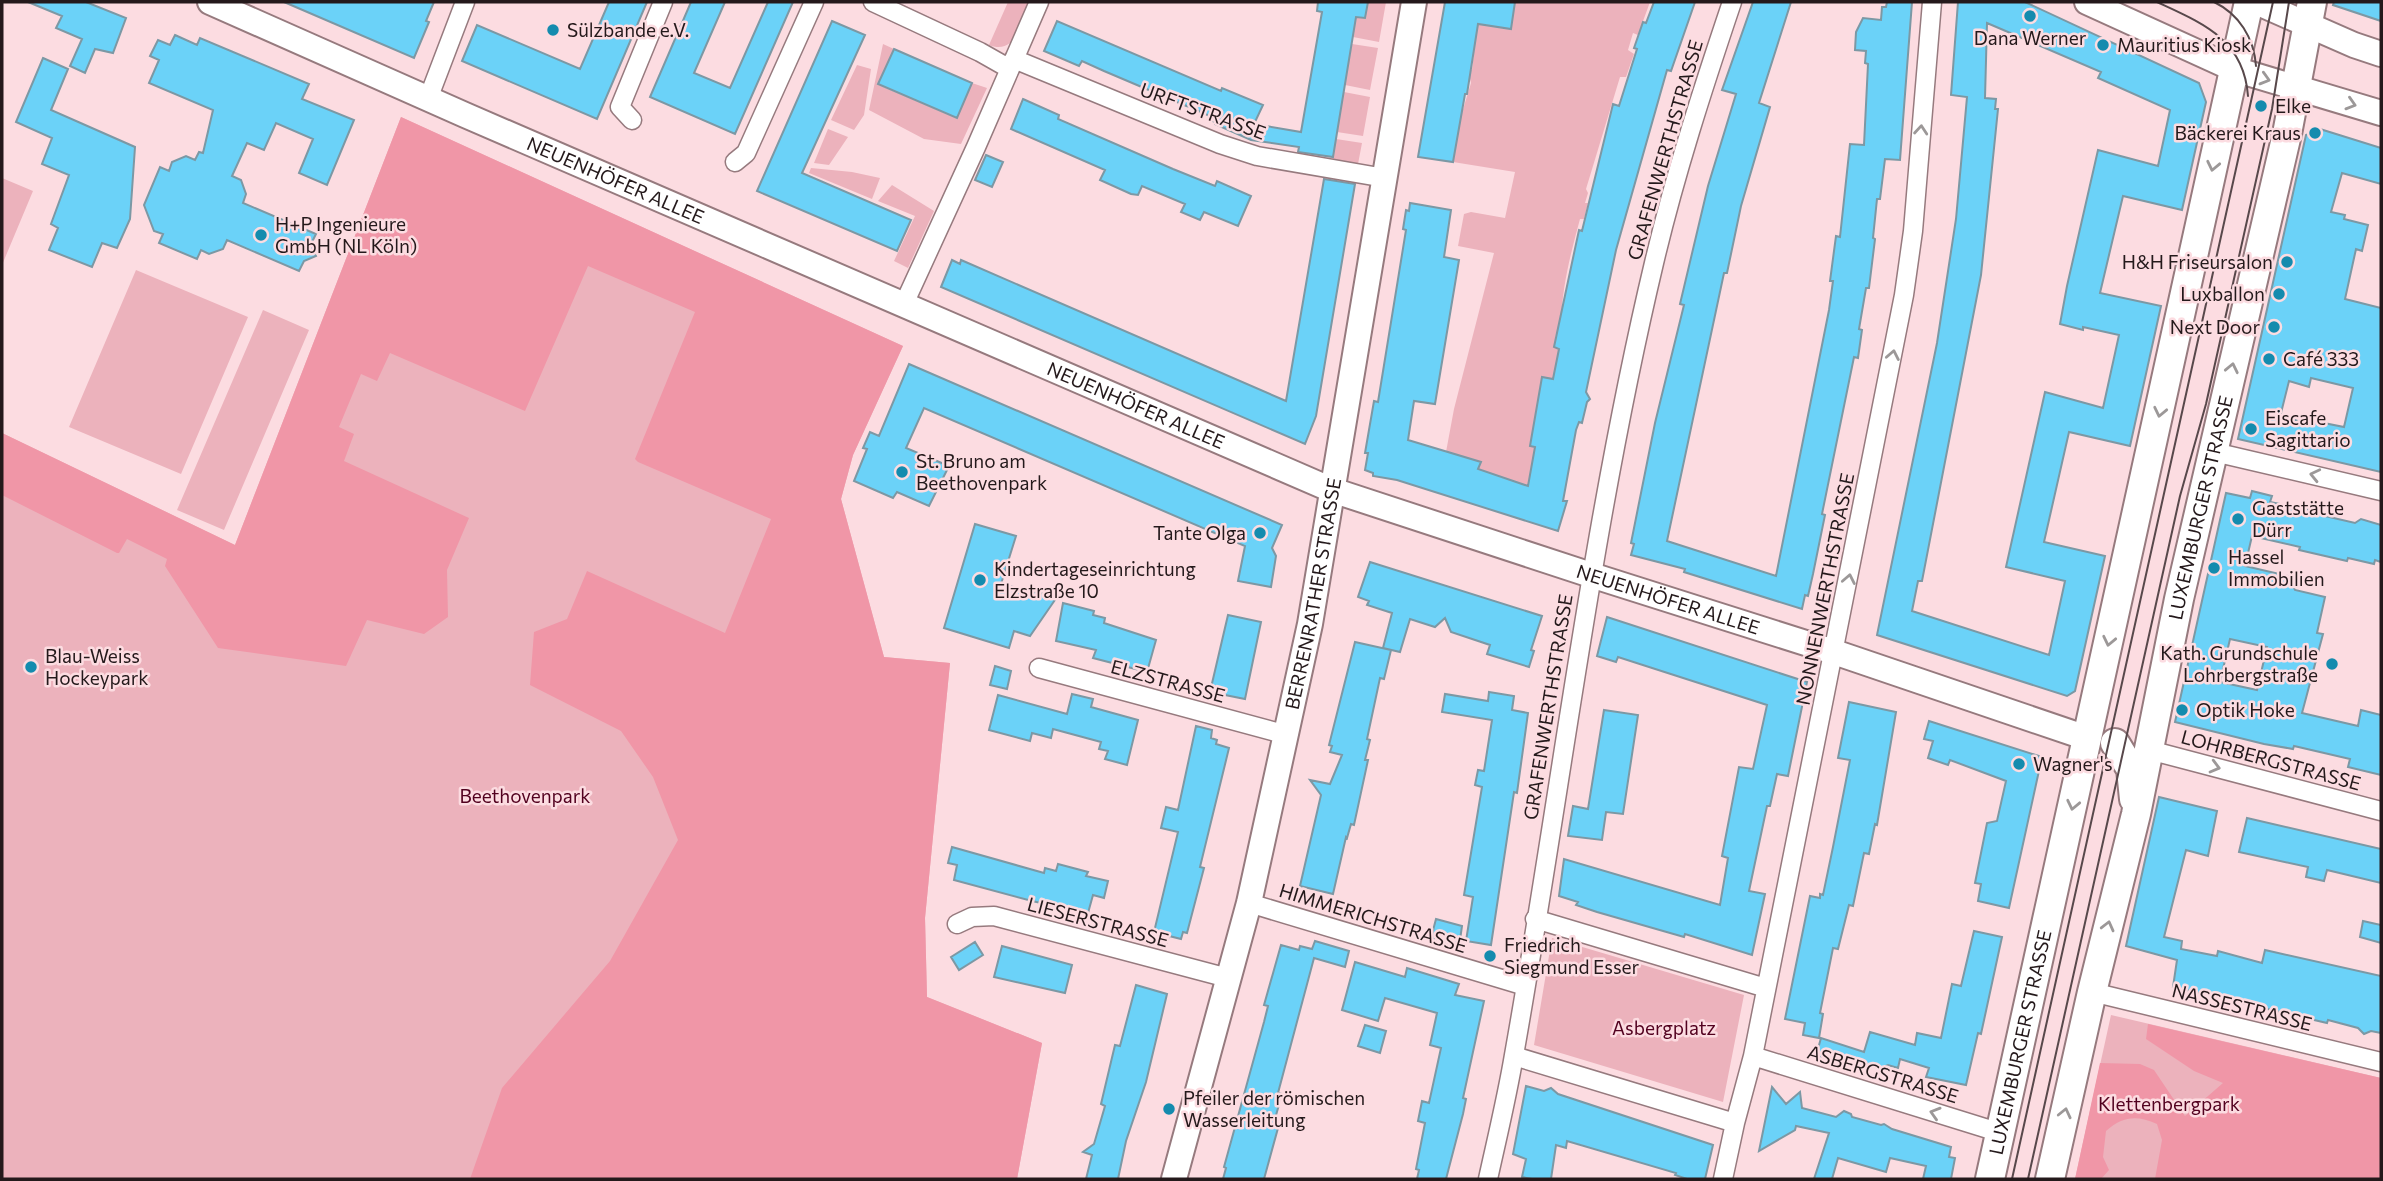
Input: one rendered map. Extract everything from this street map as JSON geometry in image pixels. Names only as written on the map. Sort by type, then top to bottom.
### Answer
[{"type":"main road","name":"LUXEMBURGER STRASSE","points":[[1990,1179],[2249,2]]},
{"type":"main road","name":"LUXEMBURGER STRASSE","points":[[2050,1179],[2136,814],[2179,599],[2297,88],[2310,13]]},
{"type":"main road","points":[[2087,738],[2115,743],[2154,722]]},
{"type":"main road","points":[[2115,743],[2131,769],[2136,814]]},
{"type":"street","name":"NEUENHÖFER ALLEE","points":[[210,2],[1332,490],[1591,575],[1835,649],[2087,738]]},
{"type":"street","points":[[428,99],[465,2]]},
{"type":"street","points":[[632,120],[620,107],[663,2]]},
{"type":"street","points":[[735,163],[747,153],[814,2]]},
{"type":"street","points":[[904,304],[1039,2]]},
{"type":"street","name":"BERRENRATHER STRASSE","points":[[1174,1179],[1250,903],[1310,624],[1414,2]]},
{"type":"street","name":"GRAFENWERTHSTRASSE","points":[[1488,1179],[1514,1056],[1591,575],[1624,400],[1674,184],[1732,2]]},
{"type":"street","name":"NONNENWERTHSTRASSE","points":[[1723,1179],[1753,1056],[1904,295],[1913,231],[1932,2]]},
{"type":"street","points":[[2087,2],[2234,69],[2381,113]]},
{"type":"street","points":[[2256,2],[2310,13],[2354,45],[2381,54]]},
{"type":"street","name":"URFTSTRASSE","points":[[876,4],[980,52],[1220,144],[1258,156],[1385,178]]},
{"type":"street","points":[[2214,452],[2381,491]]},
{"type":"street","name":"ELZSTRASSE","points":[[1039,668],[1287,734]]},
{"type":"street","name":"LOHRBERGSTRASSE","points":[[2149,750],[2381,811]]},
{"type":"street","name":"HIMMERICHSTRASSE","points":[[1250,903],[1525,986]]},
{"type":"street","name":"LIESERSTRASSE","points":[[957,923],[972,917],[994,916],[1228,978]]},
{"type":"street","points":[[1535,919],[1766,988]]},
{"type":"street","name":"NASSESTRASSE","points":[[2092,992],[2381,1062]]},
{"type":"street","points":[[1514,1056],[1735,1123]]},
{"type":"street","name":"ASBERGSTRASSE","points":[[1753,1056],[2001,1133]]},
{"type":"green space","points":[[1008,2],[1031,2],[1012,41],[998,47],[989,45]]},
{"type":"green space","points":[[1368,2],[1386,2],[1379,42],[1353,37],[1356,17],[1365,18]]},
{"type":"green space","points":[[1515,2],[1650,2],[1638,35],[1633,33],[1628,50],[1634,54],[1626,77],[1620,77],[1586,189],[1588,193],[1585,203],[1588,203],[1584,219],[1580,219],[1566,277],[1562,335],[1556,334],[1554,347],[1559,349],[1554,379],[1542,377],[1537,404],[1546,406],[1535,416],[1530,445],[1535,447],[1532,465],[1533,491],[1478,469],[1480,462],[1446,452],[1454,409],[1494,253],[1458,246],[1464,214],[1471,212],[1505,218],[1515,172],[1453,162],[1461,116],[1471,83],[1468,70],[1472,70],[1477,24],[1511,29]]},
{"type":"green space","points":[[883,44],[894,49],[879,85],[956,118],[972,83],[987,88],[961,144],[924,139],[869,110]]},
{"type":"green space","points":[[1352,44],[1378,48],[1370,90],[1345,85]]},
{"type":"green space","points":[[857,65],[871,69],[864,115],[854,130],[831,120]]},
{"type":"green space","points":[[1344,92],[1370,97],[1363,136],[1337,132]]},
{"type":"green space","name":"Beethovenpark","points":[[401,117],[903,346],[853,455],[841,499],[884,657],[950,663],[925,918],[927,997],[1042,1043],[1017,1179],[2,1179],[2,433],[235,545]]},
{"type":"green space","points":[[401,117],[903,346],[853,455],[841,499],[884,657],[950,663],[925,918],[927,997],[1042,1043],[1017,1179],[470,1179],[502,1088],[610,961],[678,840],[653,777],[621,731],[530,685],[534,632],[567,619],[587,571],[725,633],[771,519],[635,459],[695,312],[588,266],[525,411],[390,353],[377,381],[361,374],[339,427],[354,434],[344,461],[469,518],[447,570],[448,617],[424,634],[367,620],[346,666],[218,648],[165,566],[167,559],[127,539],[117,553],[2,495],[2,433],[235,545]]},
{"type":"green space","points":[[828,129],[848,137],[829,165],[814,163]]},
{"type":"green space","points":[[1336,139],[1362,143],[1358,164],[1332,160]]},
{"type":"green space","points":[[811,168],[880,178],[872,199],[809,173]]},
{"type":"green space","points":[[2,178],[33,191],[2,265]]},
{"type":"green space","points":[[892,185],[934,211],[908,268],[894,261],[915,216],[878,201]]},
{"type":"green space","points":[[136,270],[248,317],[181,474],[69,427]]},
{"type":"green space","points":[[263,310],[309,330],[224,530],[177,510]]},
{"type":"green space","name":"Asbergplatz","points":[[1552,938],[1744,995],[1723,1102],[1534,1045]]},
{"type":"green space","name":"Klettenbergpark","points":[[2111,1015],[2381,1078],[2381,1179],[2075,1179]]},
{"type":"green space","name":"Klettenbergpark","points":[[2148,1024],[2381,1078],[2381,1179],[2155,1179],[2162,1140],[2157,1124],[2137,1118],[2118,1122],[2106,1131],[2103,1157],[2109,1170],[2101,1179],[2075,1179],[2100,1063],[2140,1064],[2154,1070],[2185,1116],[2223,1083],[2194,1071],[2146,1039]]},
{"type":"building","points":[[28,2],[86,2],[126,18],[113,53],[95,49],[85,73],[70,66],[82,39],[56,28],[62,16]]},
{"type":"building","points":[[284,2],[434,2],[414,58]]},
{"type":"building","points":[[609,2],[647,2],[597,119],[462,61],[477,25],[580,69]]},
{"type":"building","points":[[691,2],[725,2],[694,73],[730,88],[768,2],[793,2],[735,134],[650,97]]},
{"type":"building","points":[[1318,2],[1368,2],[1365,18],[1356,17],[1333,157],[1298,152],[1299,147],[1251,140],[1215,124],[1208,119],[1210,116],[1082,61],[1079,66],[1044,51],[1057,21],[1221,91],[1222,88],[1263,105],[1254,124],[1301,132],[1322,12],[1317,11]]},
{"type":"building","points":[[1445,2],[1515,2],[1511,29],[1478,24],[1453,162],[1418,157]]},
{"type":"building","points":[[1654,2],[1695,2],[1671,71],[1667,70],[1616,250],[1586,392],[1590,399],[1582,423],[1579,422],[1576,430],[1563,501],[1567,501],[1558,531],[1397,480],[1373,476],[1373,473],[1365,470],[1368,453],[1365,453],[1374,401],[1378,402],[1406,230],[1403,229],[1406,210],[1409,211],[1410,203],[1451,210],[1444,257],[1459,260],[1435,404],[1414,401],[1408,440],[1481,462],[1478,469],[1528,486],[1535,447],[1530,446],[1542,377],[1553,379],[1559,349],[1554,347],[1579,230],[1582,231],[1613,104],[1619,106],[1637,49],[1634,48],[1643,22],[1646,23]]},
{"type":"building","points":[[1753,2],[1791,2],[1759,103],[1770,107],[1741,206],[1727,273],[1724,273],[1667,541],[1776,576],[1829,310],[1833,281],[1830,281],[1836,236],[1840,237],[1850,144],[1864,145],[1868,64],[1865,63],[1866,51],[1855,50],[1856,32],[1863,18],[1881,20],[1882,7],[1886,7],[1887,2],[1912,2],[1900,160],[1885,159],[1880,199],[1877,199],[1869,288],[1866,288],[1859,329],[1862,330],[1858,358],[1854,357],[1822,514],[1825,515],[1813,574],[1802,609],[1684,572],[1685,569],[1631,555],[1634,544],[1631,543],[1655,423],[1684,305],[1680,304],[1708,186],[1736,94],[1722,90]]},
{"type":"building","points":[[1958,2],[2025,2],[2199,83],[2206,102],[2182,210],[2123,196],[2100,293],[2161,306],[2130,446],[2069,432],[2044,542],[2105,556],[2075,691],[2067,696],[1877,635],[1937,343],[1956,219],[1967,97],[1951,95]],"holes":[[[1987,23],[2101,72],[2098,78],[2170,110],[2158,166],[2098,150],[2067,286],[2060,324],[2119,335],[2103,408],[2045,392],[2006,567],[2065,581],[2049,655],[1912,611],[1918,581],[1922,581],[1981,275],[1998,109],[1995,109],[1996,99],[1985,98]]]},
{"type":"building","points":[[2334,2],[2381,2],[2381,21],[2333,5]]},
{"type":"building","points":[[832,21],[865,35],[802,173],[911,220],[897,251],[757,191]]},
{"type":"building","points":[[175,35],[197,45],[200,38],[309,84],[302,99],[354,120],[327,185],[299,173],[313,139],[276,123],[264,150],[247,143],[232,176],[241,180],[246,194],[243,203],[316,234],[311,244],[316,256],[304,261],[299,271],[227,240],[223,249],[209,254],[201,250],[197,259],[159,243],[163,234],[154,231],[144,205],[160,167],[169,171],[172,162],[186,156],[195,160],[199,152],[203,153],[213,110],[149,83],[159,60],[150,56],[158,40],[170,45]]},
{"type":"building","points":[[894,49],[972,83],[957,118],[878,84]]},
{"type":"building","points":[[43,58],[68,69],[51,110],[135,147],[130,219],[117,248],[102,243],[92,267],[49,250],[58,228],[51,224],[69,175],[42,164],[52,138],[16,122]]},
{"type":"building","points":[[1023,99],[1059,115],[1058,119],[1173,169],[1215,186],[1217,181],[1251,196],[1238,226],[1204,212],[1200,220],[1181,212],[1185,204],[1142,186],[1138,195],[1131,194],[1100,180],[1105,170],[1011,129]]},
{"type":"building","points":[[2320,129],[2381,148],[2381,184],[2342,173],[2331,212],[2345,215],[2344,219],[2368,225],[2362,251],[2356,249],[2345,299],[2381,308],[2381,472],[2238,439],[2306,135]],"holes":[[[2311,378],[2353,388],[2344,427],[2280,417],[2289,381],[2309,387]]]},
{"type":"building","points":[[986,155],[1003,162],[992,187],[975,180]]},
{"type":"building","points":[[1324,179],[1355,184],[1316,416],[1305,444],[941,287],[952,260],[960,264],[961,260],[1286,401]]},
{"type":"building","points":[[909,364],[1282,525],[1272,548],[1276,556],[1271,587],[1238,581],[1245,546],[924,408],[906,448],[949,466],[929,506],[897,492],[893,498],[854,481],[867,449],[863,448],[870,432],[879,436]]},
{"type":"building","points":[[2252,491],[2272,496],[2270,502],[2326,513],[2325,516],[2355,523],[2361,519],[2381,525],[2381,562],[2375,560],[2374,564],[2348,558],[2347,561],[2252,536],[2245,566],[2288,576],[2295,590],[2325,597],[2317,633],[2323,634],[2302,713],[2358,726],[2361,710],[2381,715],[2381,775],[2348,767],[2350,759],[2294,746],[2293,749],[2264,744],[2175,722],[2226,493],[2250,498]],"holes":[[[2230,639],[2267,647],[2257,690],[2220,682]]]},
{"type":"building","name":"Kindertageseinrichtung Elzstraße 10","points":[[975,524],[1016,536],[1001,584],[1057,597],[1030,636],[1014,631],[1009,648],[944,628]]},
{"type":"building","points":[[1370,562],[1542,616],[1531,650],[1534,651],[1529,667],[1487,654],[1490,645],[1451,632],[1445,618],[1435,627],[1410,619],[1400,652],[1383,648],[1392,613],[1367,605],[1369,601],[1358,597]]},
{"type":"building","points":[[1063,603],[1094,611],[1093,615],[1105,618],[1104,623],[1156,640],[1147,672],[1093,658],[1096,650],[1056,641]]},
{"type":"building","points":[[1228,615],[1261,622],[1245,699],[1210,692]]},
{"type":"building","points":[[1607,617],[1807,682],[1788,776],[1777,774],[1770,806],[1767,806],[1749,891],[1765,894],[1752,955],[1685,934],[1684,937],[1597,912],[1559,896],[1564,859],[1720,905],[1728,858],[1722,856],[1739,767],[1753,769],[1767,705],[1618,657],[1616,662],[1597,656]]},
{"type":"building","points":[[1355,642],[1391,650],[1384,679],[1380,678],[1367,739],[1370,740],[1365,760],[1368,760],[1354,825],[1351,824],[1346,837],[1333,894],[1300,886],[1321,795],[1310,780],[1330,784],[1342,755],[1330,752],[1332,746],[1329,745]]},
{"type":"building","points":[[995,666],[1011,671],[1007,689],[990,685]]},
{"type":"building","points":[[1489,692],[1514,696],[1512,710],[1528,713],[1491,945],[1466,941],[1473,897],[1464,895],[1482,787],[1475,785],[1478,770],[1484,771],[1492,720],[1442,712],[1445,694],[1488,701]]},
{"type":"building","points":[[1072,694],[1093,699],[1091,707],[1138,720],[1127,765],[1105,759],[1108,751],[1099,749],[1101,742],[1053,729],[1051,738],[1032,733],[1030,741],[989,730],[998,695],[1067,714]]},
{"type":"building","points":[[1849,702],[1896,712],[1877,825],[1875,824],[1869,854],[1864,853],[1853,906],[1849,905],[1838,949],[1833,948],[1820,1013],[1823,1014],[1819,1038],[1803,1035],[1805,1023],[1785,1019],[1810,896],[1820,898],[1820,894],[1823,895],[1833,847],[1850,760],[1838,758]]},
{"type":"building","points":[[1604,710],[1638,715],[1623,814],[1606,812],[1602,840],[1568,836],[1573,806],[1588,809]]},
{"type":"building","points":[[1929,721],[2042,757],[2009,908],[1978,901],[1981,884],[1975,883],[1987,823],[1997,821],[2006,781],[1950,760],[1948,765],[1928,758],[1933,741],[1924,739]]},
{"type":"building","points":[[1196,726],[1212,730],[1211,738],[1217,740],[1216,744],[1229,748],[1200,867],[1204,868],[1187,933],[1183,932],[1181,939],[1169,936],[1167,942],[1154,932],[1178,832],[1161,828],[1166,807],[1178,810]]},
{"type":"building","points":[[2159,797],[2217,811],[2208,856],[2186,850],[2164,937],[2182,941],[2181,949],[2217,956],[2218,951],[2262,963],[2265,950],[2381,976],[2381,1033],[2371,1031],[2364,1034],[2358,1028],[2328,1020],[2327,1023],[2173,987],[2177,960],[2126,946]]},
{"type":"building","points":[[2247,818],[2381,849],[2381,883],[2327,870],[2324,881],[2306,877],[2308,867],[2239,852]]},
{"type":"building","points":[[952,847],[1044,873],[1045,868],[1056,871],[1058,864],[1088,872],[1086,876],[1108,881],[1104,898],[1093,895],[1088,913],[954,880],[957,865],[948,863]]},
{"type":"building","points":[[1436,919],[1462,926],[1459,947],[1431,938]]},
{"type":"building","points":[[2363,921],[2381,925],[2381,943],[2360,937]]},
{"type":"building","points":[[1974,931],[2002,937],[1981,1034],[1978,1033],[1966,1085],[1926,1077],[1929,1068],[1900,1059],[1898,1068],[1888,1065],[1881,1068],[1866,1064],[1864,1070],[1816,1056],[1821,1038],[1864,1052],[1870,1032],[1915,1045],[1917,1033],[1941,1038],[1952,984],[1961,986]]},
{"type":"building","points":[[1315,941],[1349,951],[1345,967],[1314,958],[1278,1093],[1282,1094],[1273,1126],[1278,1128],[1264,1179],[1223,1179],[1281,945],[1299,950],[1300,946],[1312,949]]},
{"type":"building","points":[[975,942],[983,955],[959,970],[951,957]]},
{"type":"building","points":[[1002,946],[1072,965],[1065,993],[994,977]]},
{"type":"building","points":[[1355,962],[1405,977],[1407,968],[1459,984],[1455,995],[1484,1001],[1463,1098],[1466,1099],[1463,1114],[1446,1179],[1417,1179],[1419,1170],[1416,1169],[1425,1123],[1418,1121],[1422,1101],[1429,1103],[1441,1048],[1430,1045],[1437,1013],[1385,998],[1378,1021],[1342,1010]]},
{"type":"building","points":[[1136,985],[1167,994],[1146,1082],[1126,1141],[1118,1179],[1086,1179],[1092,1155],[1083,1152],[1094,1144],[1105,1106],[1101,1104],[1115,1045],[1120,1046]]},
{"type":"building","points":[[1365,1025],[1386,1031],[1380,1053],[1358,1046]]},
{"type":"building","points":[[1526,1086],[1544,1091],[1551,1088],[1558,1094],[1713,1145],[1705,1179],[1687,1179],[1675,1175],[1676,1173],[1567,1141],[1566,1148],[1556,1145],[1551,1179],[1522,1177],[1526,1159],[1513,1154]]},
{"type":"building","points":[[1772,1087],[1786,1104],[1800,1092],[1802,1108],[1836,1117],[1844,1111],[1852,1117],[1884,1124],[1892,1129],[1951,1147],[1949,1157],[1955,1158],[1951,1179],[1923,1179],[1926,1166],[1890,1158],[1886,1172],[1838,1158],[1832,1179],[1814,1179],[1829,1133],[1796,1126],[1795,1130],[1759,1151]]},
{"type":"tram line","points":[[2157,2],[2205,26],[2229,47],[2245,76],[2248,96]]},
{"type":"tram line","points":[[2214,2],[2231,13],[2244,28],[2252,46],[2256,66]]},
{"type":"tram line","points":[[2012,1179],[2273,2]]},
{"type":"tram line","points":[[2028,1179],[2180,496],[2206,404],[2272,109],[2289,2]]},
{"type":"place","name":"Dana Werner","points":[[2030,16]]},
{"type":"place","name":"Sülzbande e.V.","points":[[553,30]]},
{"type":"place","name":"Mauritius Kiosk","points":[[2103,45]]},
{"type":"place","name":"Elke","points":[[2261,106]]},
{"type":"place","name":"Bäckerei Kraus","points":[[2315,133]]},
{"type":"place","name":"H+P Ingenieure GmbH (NL Köln)","points":[[261,235]]},
{"type":"place","name":"H&H Friseursalon","points":[[2287,262]]},
{"type":"place","name":"Luxballon","points":[[2279,294]]},
{"type":"place","name":"Next Door","points":[[2274,327]]},
{"type":"place","name":"Café 333","points":[[2269,359]]},
{"type":"place","name":"Eiscafe Sagittario","points":[[2251,429]]},
{"type":"place","name":"St. Bruno am Beethovenpark","points":[[902,472]]},
{"type":"place","name":"Gaststätte Dürr","points":[[2238,519]]},
{"type":"place","name":"Tante Olga","points":[[1260,533]]},
{"type":"place","name":"Hassel Immobilien","points":[[2214,568]]},
{"type":"place","name":"Kindertageseinrichtung Elzstraße 10","points":[[980,580]]},
{"type":"place","name":"Kath. Grundschule Lohrbergstraße","points":[[2332,664]]},
{"type":"place","name":"Blau-Weiss Hockeypark","points":[[31,667]]},
{"type":"place","name":"Optik Hoke","points":[[2182,710]]},
{"type":"place","name":"Wagner's","points":[[2019,764]]},
{"type":"place","name":"Friedrich Siegmund Esser","points":[[1490,956]]},
{"type":"place","name":"Pfeiler der römischen Wasserleitung","points":[[1169,1109]]}]
